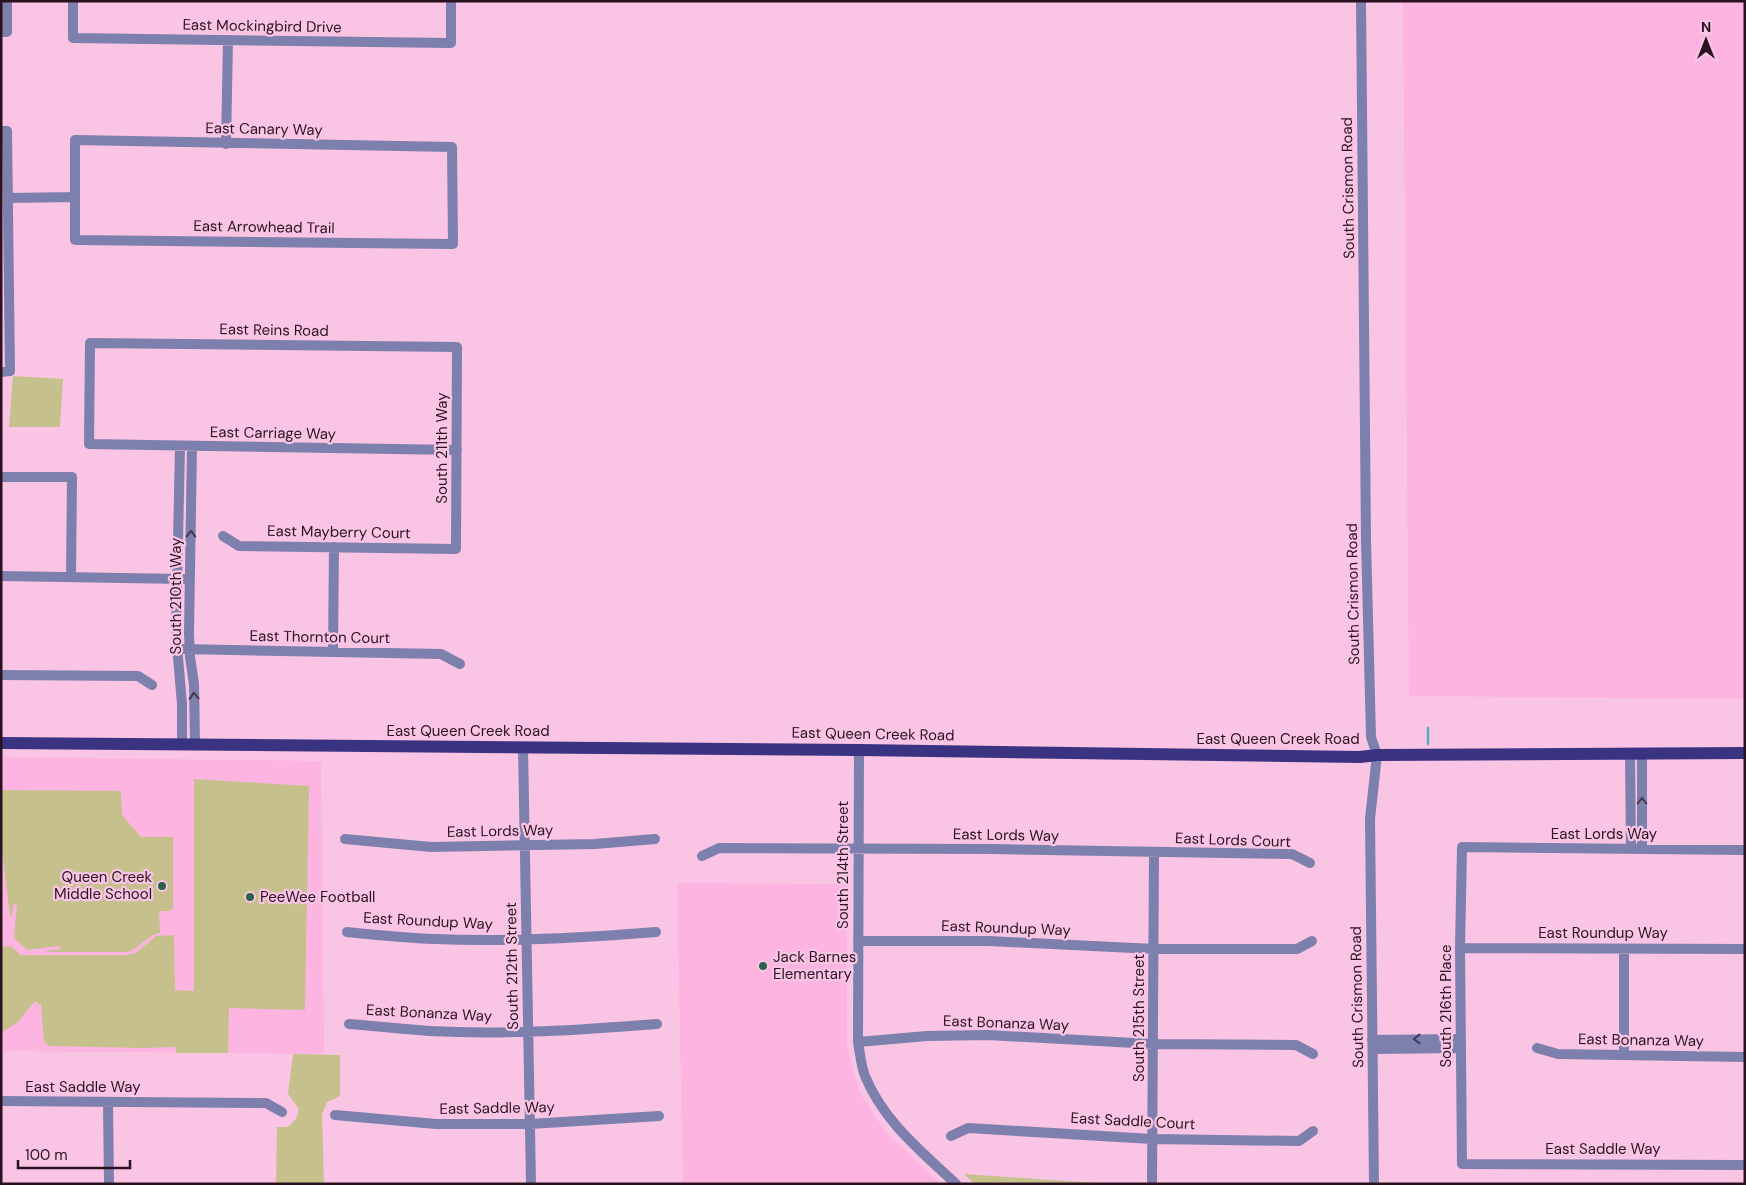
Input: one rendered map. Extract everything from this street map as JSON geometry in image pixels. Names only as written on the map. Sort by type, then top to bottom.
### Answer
[{"type":"main road","name":"East Queen Creek Road","points":[[1,743],[859,750],[1360,757],[1377,754],[1745,753]]},
{"type":"street","points":[[4,32],[7,1]]},
{"type":"street","name":"East Mockingbird Drive","points":[[72,1],[73,38],[451,43],[451,1]]},
{"type":"street","name":"South Crismon Road","points":[[1361,1],[1366,549],[1371,737],[1377,754],[1370,819],[1374,1184]]},
{"type":"street","points":[[226,144],[228,40]]},
{"type":"street","points":[[4,131],[9,198],[5,276],[6,371]]},
{"type":"street","name":"East Canary Way","points":[[74,197],[75,140],[452,147],[453,244]]},
{"type":"street","points":[[9,198],[74,197]]},
{"type":"street","name":"East Arrowhead Trail","points":[[74,197],[75,240],[453,244]]},
{"type":"street","name":"East Reins Road","points":[[89,444],[90,343],[457,347]]},
{"type":"street","name":"South 211th Way","points":[[456,549],[457,347]]},
{"type":"street","name":"East Carriage Way","points":[[89,444],[180,447],[457,450]]},
{"type":"street","name":"South 210th Way","points":[[180,447],[177,649],[182,704],[189,744]]},
{"type":"street","name":"South 210th Way","points":[[189,744],[194,684],[189,650],[192,447]]},
{"type":"street","points":[[1,477],[72,477],[71,577]]},
{"type":"street","name":"East Mayberry Court","points":[[223,536],[239,546],[456,549]]},
{"type":"street","points":[[333,652],[334,547]]},
{"type":"street","points":[[1,576],[190,579]]},
{"type":"street","name":"East Thornton Court","points":[[177,649],[441,654],[460,664]]},
{"type":"street","points":[[1,675],[138,676],[152,684]]},
{"type":"street","name":"South 212th Street","points":[[523,747],[531,1184]]},
{"type":"street","name":"South 214th Street","points":[[859,750],[858,1042],[864,1074],[876,1099],[898,1129],[956,1184]]},
{"type":"street","points":[[1636,753],[1636,849]]},
{"type":"street","name":"East Lords Way","points":[[345,839],[431,847],[525,847],[655,839]]},
{"type":"street","points":[[702,856],[719,848],[858,848]]},
{"type":"street","name":"East Lords Way","points":[[858,848],[1154,853]]},
{"type":"street","name":"East Lords Way","points":[[1462,848],[1745,850]]},
{"type":"street","name":"South 216th Place","points":[[1462,848],[1460,948],[1462,1164]]},
{"type":"street","name":"East Lords Court","points":[[1154,853],[1292,854],[1310,863]]},
{"type":"street","name":"South 215th Street","points":[[1152,1184],[1154,853]]},
{"type":"street","name":"East Roundup Way","points":[[347,932],[434,940],[527,940],[584,938],[656,932]]},
{"type":"street","name":"East Roundup Way","points":[[858,941],[988,941],[1154,948],[1297,949],[1312,941]]},
{"type":"street","name":"East Roundup Way","points":[[1460,948],[1745,949]]},
{"type":"street","points":[[1624,949],[1624,1055]]},
{"type":"street","name":"East Bonanza Way","points":[[349,1024],[430,1031],[528,1032],[657,1024]]},
{"type":"street","name":"East Bonanza Way","points":[[858,1042],[927,1036],[988,1035],[1154,1044],[1296,1045],[1313,1054]]},
{"type":"street","points":[[1373,1044],[1461,1044]]},
{"type":"street","name":"East Bonanza Way","points":[[1538,1048],[1558,1054],[1745,1057]]},
{"type":"street","name":"East Saddle Way","points":[[1,1101],[266,1103],[282,1112]]},
{"type":"street","points":[[108,1102],[109,1184]]},
{"type":"street","name":"East Saddle Way","points":[[335,1115],[436,1124],[530,1124],[659,1116]]},
{"type":"street","name":"East Saddle Court","points":[[951,1136],[968,1128],[1152,1139],[1299,1141],[1313,1131]]},
{"type":"street","name":"East Saddle Way","points":[[1462,1164],[1745,1165]]},
{"type":"shaded area","points":[[1403,1],[1745,1],[1745,699],[1409,696]]},
{"type":"shaded area","points":[[13,376],[63,379],[60,427],[9,427]]},
{"type":"shaded area","name":"Queen Creek Middle School","points":[[1,757],[321,761],[324,1054],[1,1051]]},
{"type":"shaded area","points":[[194,779],[309,786],[305,1010],[229,1008],[228,1053],[176,1053],[176,1047],[50,1046],[44,1042],[41,1004],[35,1001],[18,1022],[1,1033],[1,946],[12,947],[20,955],[128,955],[137,952],[156,936],[174,935],[175,990],[194,991]]},
{"type":"shaded area","points":[[1,790],[121,791],[122,815],[141,837],[173,837],[173,908],[170,911],[159,911],[160,933],[127,952],[46,951],[60,949],[60,946],[27,950],[14,938],[17,904],[14,904],[12,916],[10,915],[1,843]]},
{"type":"shaded area","name":"Jack Barnes Elementary","points":[[677,883],[847,884],[847,1048],[860,1093],[886,1133],[941,1184],[683,1184]]},
{"type":"shaded area","points":[[293,1054],[340,1055],[340,1096],[327,1102],[322,1114],[324,1184],[276,1184],[277,1127],[288,1127],[296,1119],[299,1109],[288,1094]]},
{"type":"shaded area","points":[[964,1174],[1111,1184],[975,1184]]},
{"type":"waterway","points":[[1428,728],[1428,744]]},
{"type":"place","name":"Queen Creek Middle School","points":[[162,886]]},
{"type":"place","name":"PeeWee Football","points":[[250,897]]},
{"type":"place","name":"Jack Barnes Elementary","points":[[763,966]]}]
